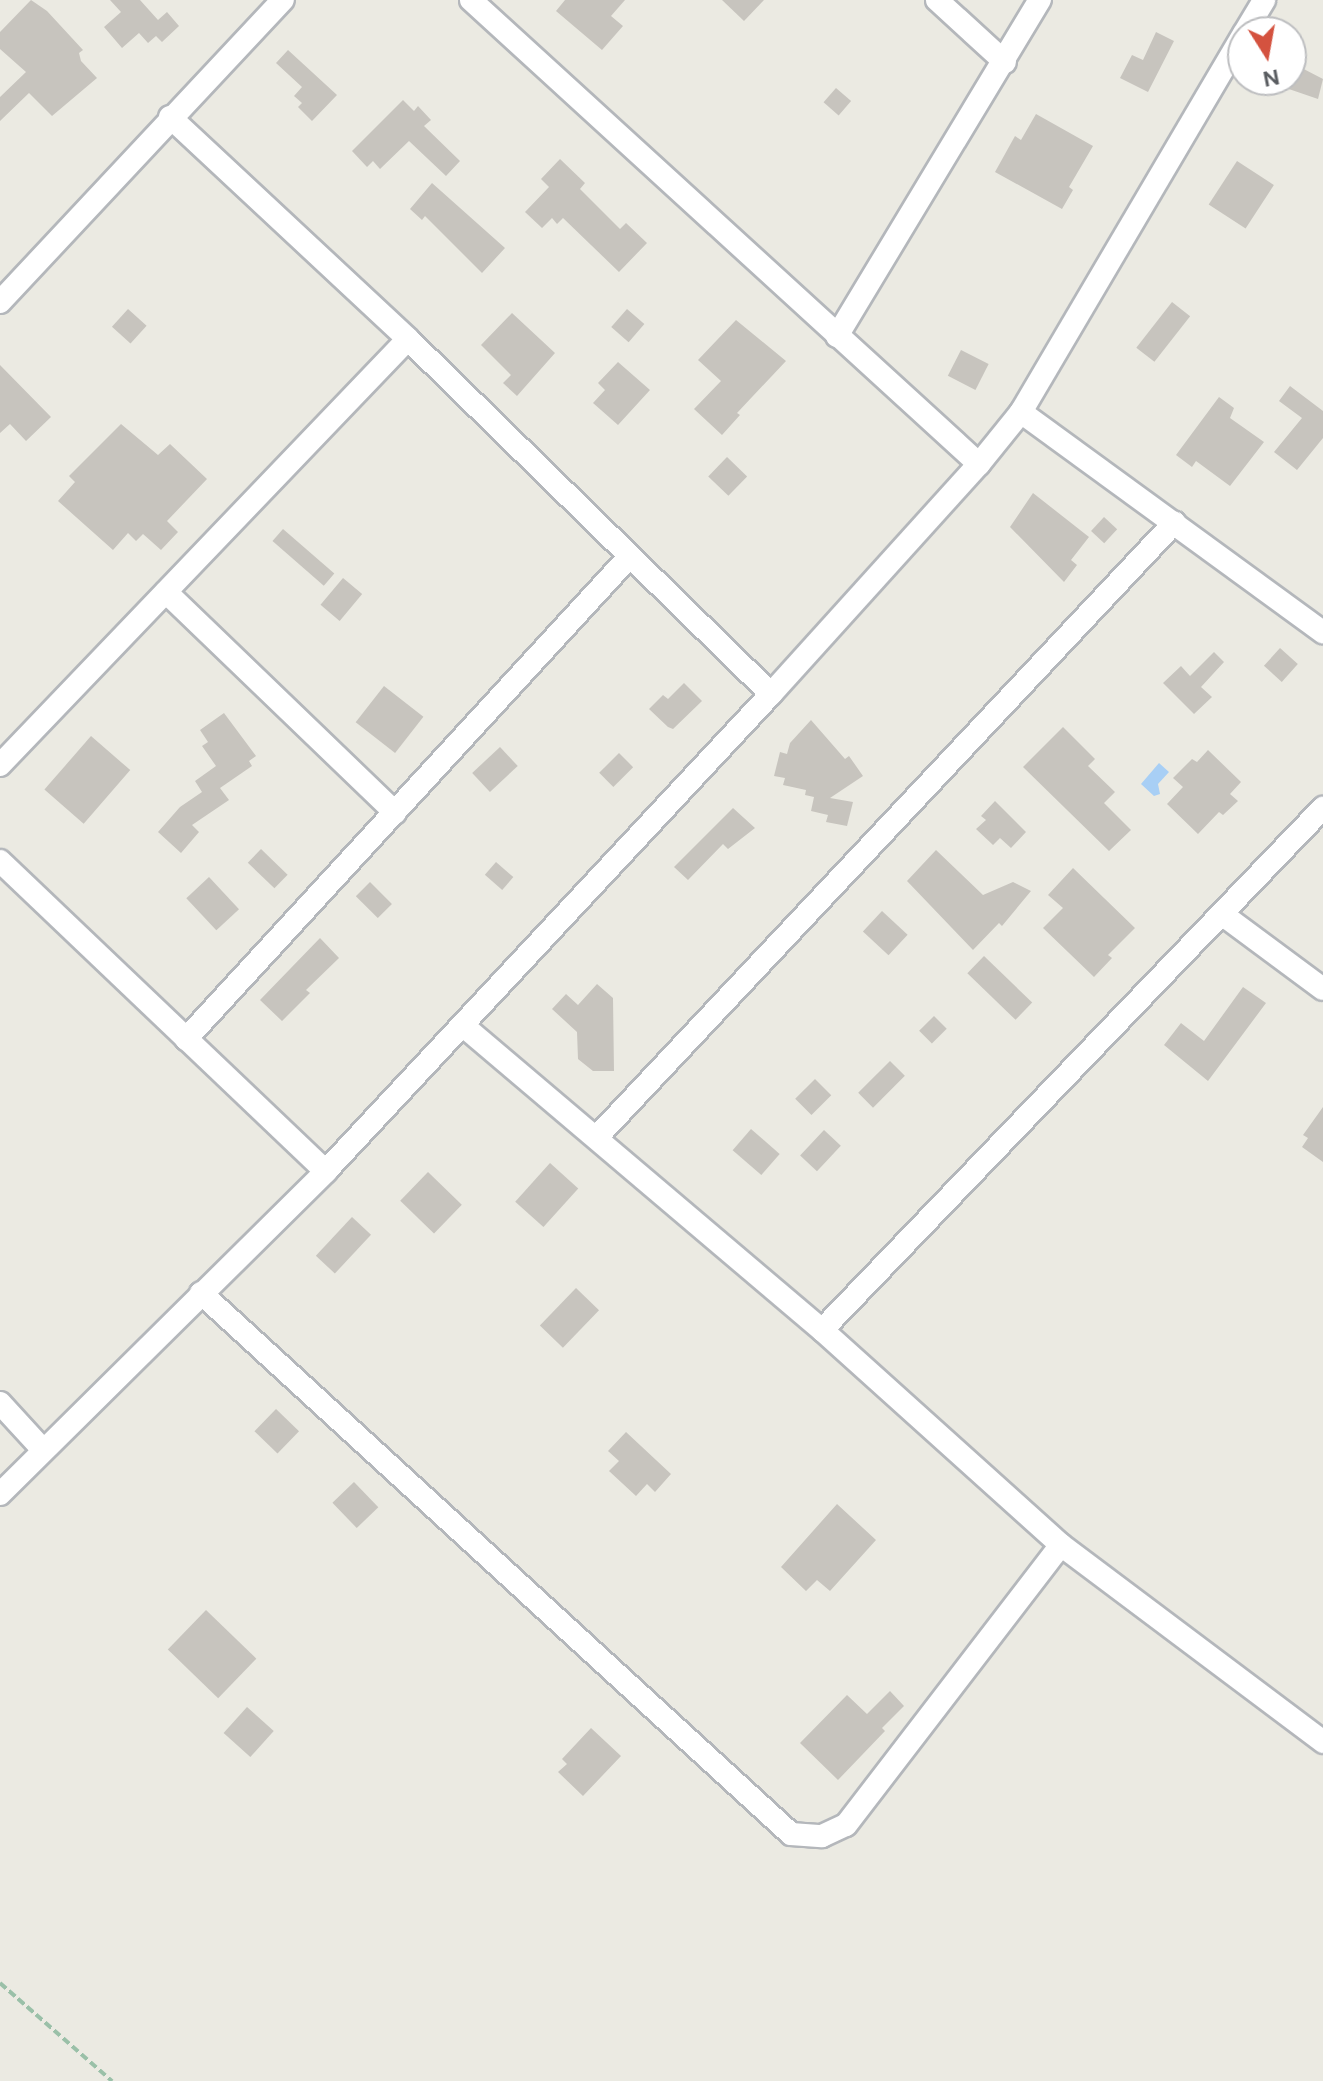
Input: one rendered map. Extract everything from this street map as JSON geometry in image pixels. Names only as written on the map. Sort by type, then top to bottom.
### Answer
[{"type":"street","points":[[0,302],[170,117],[283,0]]},
{"type":"street","points":[[471,0],[979,464]]},
{"type":"street","points":[[937,0],[1005,62]]},
{"type":"street","points":[[837,336],[1040,0]]},
{"type":"street","points":[[0,1494],[326,1171],[771,694],[979,464],[1021,412],[1227,63]]},
{"type":"street","points":[[170,117],[408,339],[771,694]]},
{"type":"street","points":[[0,765],[408,339]]},
{"type":"street","points":[[1021,412],[1323,632]]},
{"type":"street","points":[[597,1137],[1174,523]]},
{"type":"street","points":[[186,1039],[630,556]]},
{"type":"street","points":[[166,592],[395,812]]},
{"type":"street","points":[[822,1330],[1323,808]]},
{"type":"street","points":[[0,861],[326,1171]]},
{"type":"street","points":[[1223,915],[1323,989]]},
{"type":"street","points":[[463,1026],[822,1330],[1061,1545],[1323,1742]]},
{"type":"street","points":[[201,1293],[791,1834],[822,1836],[846,1825],[1061,1545]]},
{"type":"street","points":[[0,1403],[43,1450]]},
{"type":"path","points":[[0,1983],[112,2081]]},
{"type":"water","points":[[1159,763],[1169,772],[1158,784],[1160,794],[1154,796],[1141,784]]},
{"type":"building","points":[[31,0],[47,11],[83,50],[79,53],[81,61],[97,78],[52,116],[29,93],[0,121],[0,97],[26,72],[0,49],[0,32]]},
{"type":"building","points":[[110,0],[140,0],[158,20],[167,12],[179,26],[162,42],[156,36],[148,43],[139,33],[122,48],[104,27],[121,12]]},
{"type":"building","points":[[565,0],[625,0],[611,16],[623,26],[602,50],[556,11]]},
{"type":"building","points":[[722,0],[764,0],[744,21]]},
{"type":"building","points":[[1156,32],[1174,41],[1148,92],[1120,78],[1132,55],[1143,60]]},
{"type":"building","points":[[288,50],[337,95],[312,121],[298,107],[302,103],[294,96],[302,87],[276,63]]},
{"type":"building","points":[[1307,71],[1323,79],[1318,99],[1307,95]]},
{"type":"building","points":[[836,88],[851,101],[839,115],[824,102]]},
{"type":"building","points":[[403,100],[414,111],[418,106],[431,120],[424,126],[460,161],[446,176],[409,141],[380,169],[373,161],[367,167],[352,151]]},
{"type":"building","points":[[1036,114],[1093,146],[1069,187],[1073,190],[1062,209],[995,172],[1015,136],[1021,140]]},
{"type":"building","points":[[560,159],[585,183],[580,189],[620,229],[626,223],[647,243],[619,272],[563,218],[557,224],[552,218],[542,228],[525,212],[549,187],[541,179]]},
{"type":"building","points":[[1237,161],[1274,185],[1246,229],[1209,205]]},
{"type":"building","points":[[432,183],[505,248],[482,273],[425,216],[422,220],[410,209]]},
{"type":"building","points":[[1172,302],[1190,316],[1154,362],[1136,348]]},
{"type":"building","points":[[128,309],[147,326],[131,344],[112,327]]},
{"type":"building","points":[[627,309],[644,324],[629,342],[611,327]]},
{"type":"building","points":[[512,313],[555,353],[517,396],[503,383],[511,375],[481,345]]},
{"type":"building","points":[[736,320],[786,361],[737,413],[740,415],[722,435],[694,409],[721,381],[698,360]]},
{"type":"building","points":[[961,350],[989,364],[975,390],[948,376]]},
{"type":"building","points":[[618,362],[650,390],[618,425],[593,403],[605,390],[598,383]]},
{"type":"building","points":[[0,365],[51,417],[26,441],[10,424],[0,433]]},
{"type":"building","points":[[1290,386],[1323,411],[1323,438],[1297,470],[1274,452],[1302,418],[1279,401]]},
{"type":"building","points":[[1219,397],[1234,408],[1230,418],[1264,442],[1230,486],[1196,461],[1192,467],[1176,455]]},
{"type":"building","points":[[121,424],[158,455],[170,444],[207,479],[167,521],[178,532],[161,550],[143,534],[136,541],[128,533],[113,550],[58,501],[75,482],[69,476]]},
{"type":"building","points":[[727,457],[747,476],[728,496],[708,476]]},
{"type":"building","points":[[1033,493],[1089,537],[1071,560],[1077,565],[1064,582],[1010,527]]},
{"type":"building","points":[[1104,517],[1117,529],[1104,543],[1091,531]]},
{"type":"building","points":[[283,529],[334,574],[324,586],[273,541]]},
{"type":"building","points":[[343,578],[362,594],[340,621],[321,605]]},
{"type":"building","points":[[1280,648],[1298,664],[1282,682],[1264,666]]},
{"type":"building","points":[[1214,652],[1224,662],[1201,687],[1212,697],[1194,714],[1163,683],[1181,666],[1190,676]]},
{"type":"building","points":[[684,683],[702,701],[673,729],[649,709],[663,695],[668,699]]},
{"type":"building","points":[[384,686],[423,717],[395,753],[356,722]]},
{"type":"building","points":[[224,713],[256,756],[249,761],[252,766],[220,788],[229,800],[192,825],[199,832],[181,853],[158,832],[180,807],[202,792],[195,781],[216,766],[202,746],[208,742],[200,730]]},
{"type":"building","points":[[811,720],[845,759],[849,756],[863,776],[830,798],[853,802],[847,826],[826,822],[828,815],[811,811],[814,797],[805,795],[806,790],[783,785],[785,778],[774,776],[780,752],[787,754],[790,743]]},
{"type":"building","points":[[1063,727],[1095,759],[1088,766],[1115,792],[1104,803],[1131,830],[1109,851],[1023,767]]},
{"type":"building","points":[[91,736],[130,770],[84,824],[44,790]]},
{"type":"building","points":[[500,747],[518,766],[490,792],[472,773]]},
{"type":"building","points":[[1208,750],[1241,782],[1230,794],[1238,801],[1223,815],[1219,812],[1198,834],[1167,804],[1183,787],[1173,778],[1192,759],[1197,762]]},
{"type":"building","points":[[619,753],[633,767],[613,787],[599,773]]},
{"type":"building","points":[[995,801],[1026,832],[1011,848],[1000,838],[993,845],[976,829],[986,820],[981,816]]},
{"type":"building","points":[[733,808],[755,828],[728,849],[723,844],[688,880],[674,867]]},
{"type":"building","points":[[261,849],[288,875],[274,888],[248,863]]},
{"type":"building","points":[[936,850],[983,895],[1013,882],[1031,891],[1002,926],[999,923],[973,950],[907,881]]},
{"type":"building","points":[[496,862],[513,877],[502,890],[485,875]]},
{"type":"building","points":[[1073,868],[1135,928],[1108,955],[1112,958],[1094,977],[1043,928],[1063,908],[1048,895]]},
{"type":"building","points":[[209,877],[239,909],[216,930],[186,898]]},
{"type":"building","points":[[370,882],[392,904],[378,918],[356,896]]},
{"type":"building","points":[[882,911],[908,935],[889,955],[863,931]]},
{"type":"building","points":[[320,938],[339,958],[306,990],[310,993],[282,1021],[260,1000]]},
{"type":"building","points":[[984,956],[1032,1003],[1016,1020],[967,973]]},
{"type":"building","points":[[597,984],[613,998],[614,1071],[593,1071],[578,1059],[577,1032],[552,1009],[566,994],[578,1005]]},
{"type":"building","points":[[1243,987],[1266,1003],[1208,1081],[1164,1045],[1181,1023],[1204,1041]]},
{"type":"building","points":[[934,1016],[947,1029],[932,1044],[919,1031]]},
{"type":"building","points":[[890,1061],[905,1076],[873,1108],[858,1093]]},
{"type":"building","points":[[815,1079],[831,1095],[811,1115],[795,1099]]},
{"type":"building","points":[[1323,1107],[1323,1162],[1302,1147],[1308,1138],[1303,1135]]},
{"type":"building","points":[[751,1129],[780,1154],[761,1175],[733,1150]]},
{"type":"building","points":[[824,1130],[841,1146],[817,1171],[800,1156]]},
{"type":"building","points":[[550,1163],[578,1188],[543,1227],[515,1202]]},
{"type":"building","points":[[428,1172],[462,1205],[434,1233],[400,1201]]},
{"type":"building","points":[[352,1217],[371,1235],[335,1273],[316,1256]]},
{"type":"building","points":[[576,1288],[599,1310],[563,1348],[540,1325]]},
{"type":"building","points":[[276,1409],[299,1431],[277,1454],[254,1431]]},
{"type":"building","points":[[626,1432],[671,1474],[655,1492],[647,1484],[636,1496],[609,1471],[619,1461],[608,1451]]},
{"type":"building","points":[[354,1482],[378,1507],[357,1528],[332,1503]]},
{"type":"building","points":[[837,1504],[876,1540],[830,1591],[817,1580],[806,1591],[781,1567]]},
{"type":"building","points":[[206,1610],[256,1659],[218,1698],[168,1650]]},
{"type":"building","points":[[890,1691],[904,1706],[882,1728],[885,1731],[838,1780],[800,1743],[847,1695],[867,1714]]},
{"type":"building","points":[[247,1707],[274,1731],[250,1757],[224,1733]]},
{"type":"building","points":[[591,1728],[621,1756],[583,1796],[558,1772],[567,1764],[562,1759]]}]
